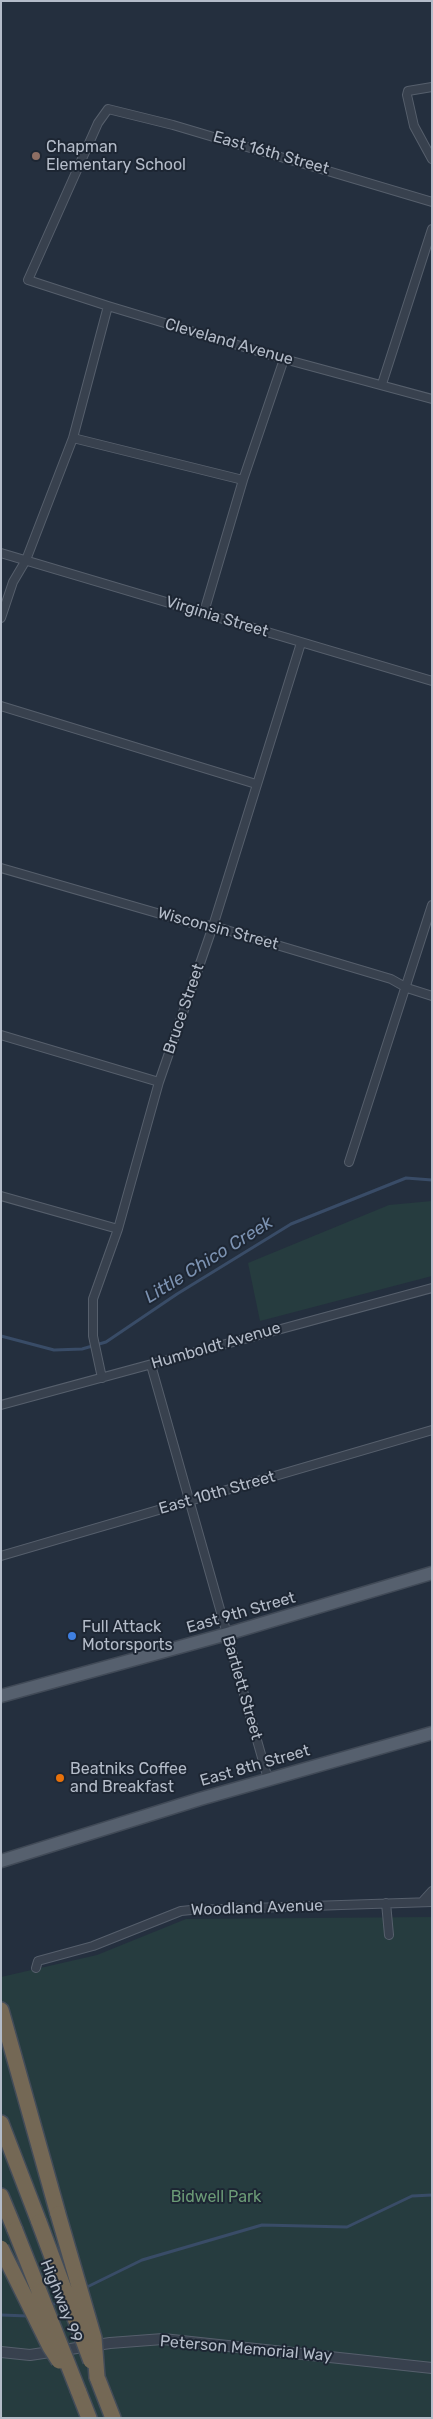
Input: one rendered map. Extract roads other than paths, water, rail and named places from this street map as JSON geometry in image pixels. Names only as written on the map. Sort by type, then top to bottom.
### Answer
[{"type":"highway","points":[[1,2010],[94,2338],[97,2377]]},
{"type":"highway","points":[[1,2123],[113,2418]]},
{"type":"highway","name":"Highway 99","points":[[1,2196],[89,2418]]},
{"type":"highway","points":[[1,2248],[50,2347],[78,2390]]},
{"type":"main road","name":"East 9th Street","points":[[1,1696],[227,1634],[432,1574]]},
{"type":"main road","name":"East 8th Street","points":[[1,1861],[268,1779],[432,1733]]},
{"type":"street","points":[[432,87],[408,91],[414,126],[432,159]]},
{"type":"street","name":"East 16th Street","points":[[28,280],[98,123],[108,109],[173,124],[432,202]]},
{"type":"street","points":[[382,384],[432,229]]},
{"type":"street","name":"Cleveland Avenue","points":[[28,280],[284,359],[432,399]]},
{"type":"street","points":[[1,618],[13,582],[26,560],[73,438],[108,306]]},
{"type":"street","points":[[204,612],[243,480],[284,359]]},
{"type":"street","points":[[73,438],[243,480]]},
{"type":"street","name":"Virginia Street","points":[[1,553],[432,681]]},
{"type":"street","name":"Bruce Street","points":[[102,1378],[93,1336],[93,1299],[118,1229],[159,1082],[213,926],[301,643]]},
{"type":"street","points":[[1,706],[256,784]]},
{"type":"street","name":"Wisconsin Street","points":[[1,868],[195,924],[213,926],[391,980],[407,988],[432,996]]},
{"type":"street","points":[[349,1162],[407,988],[432,905]]},
{"type":"street","points":[[1,1035],[159,1082]]},
{"type":"street","points":[[1,1196],[118,1229]]},
{"type":"street","name":"Humboldt Avenue","points":[[1,1405],[432,1288]]},
{"type":"street","name":"Bartlett Street","points":[[151,1365],[268,1779]]},
{"type":"street","name":"East 10th Street","points":[[1,1556],[432,1430]]},
{"type":"street","points":[[422,1902],[432,1891]]},
{"type":"street","name":"Woodland Avenue","points":[[36,1968],[38,1961],[93,1946],[181,1911],[432,1902]]},
{"type":"street","points":[[386,1903],[389,1935]]},
{"type":"street","name":"Peterson Memorial Way","points":[[1,2352],[30,2355],[110,2343],[163,2339],[432,2368]]},
{"type":"waterway","name":"Little Chico Creek","points":[[1,1336],[54,1350],[82,1349],[106,1342],[177,1294],[291,1224],[406,1178],[432,1180]]},
{"type":"waterway","points":[[85,2288],[142,2260],[262,2225],[347,2227],[412,2196],[432,2195]]},
{"type":"waterway","points":[[50,2306],[64,2299]]},
{"type":"waterway","points":[[1,2315],[28,2316]]},
{"type":"place","name":"Chapman Elementary School","points":[[36,156]]},
{"type":"place","name":"Full Attack Motorsports","points":[[72,1636]]},
{"type":"place","name":"Beatniks Coffee and Breakfast","points":[[60,1778]]},
{"type":"park label","name":"Bidwell Park","points":[[216,2197]]}]
